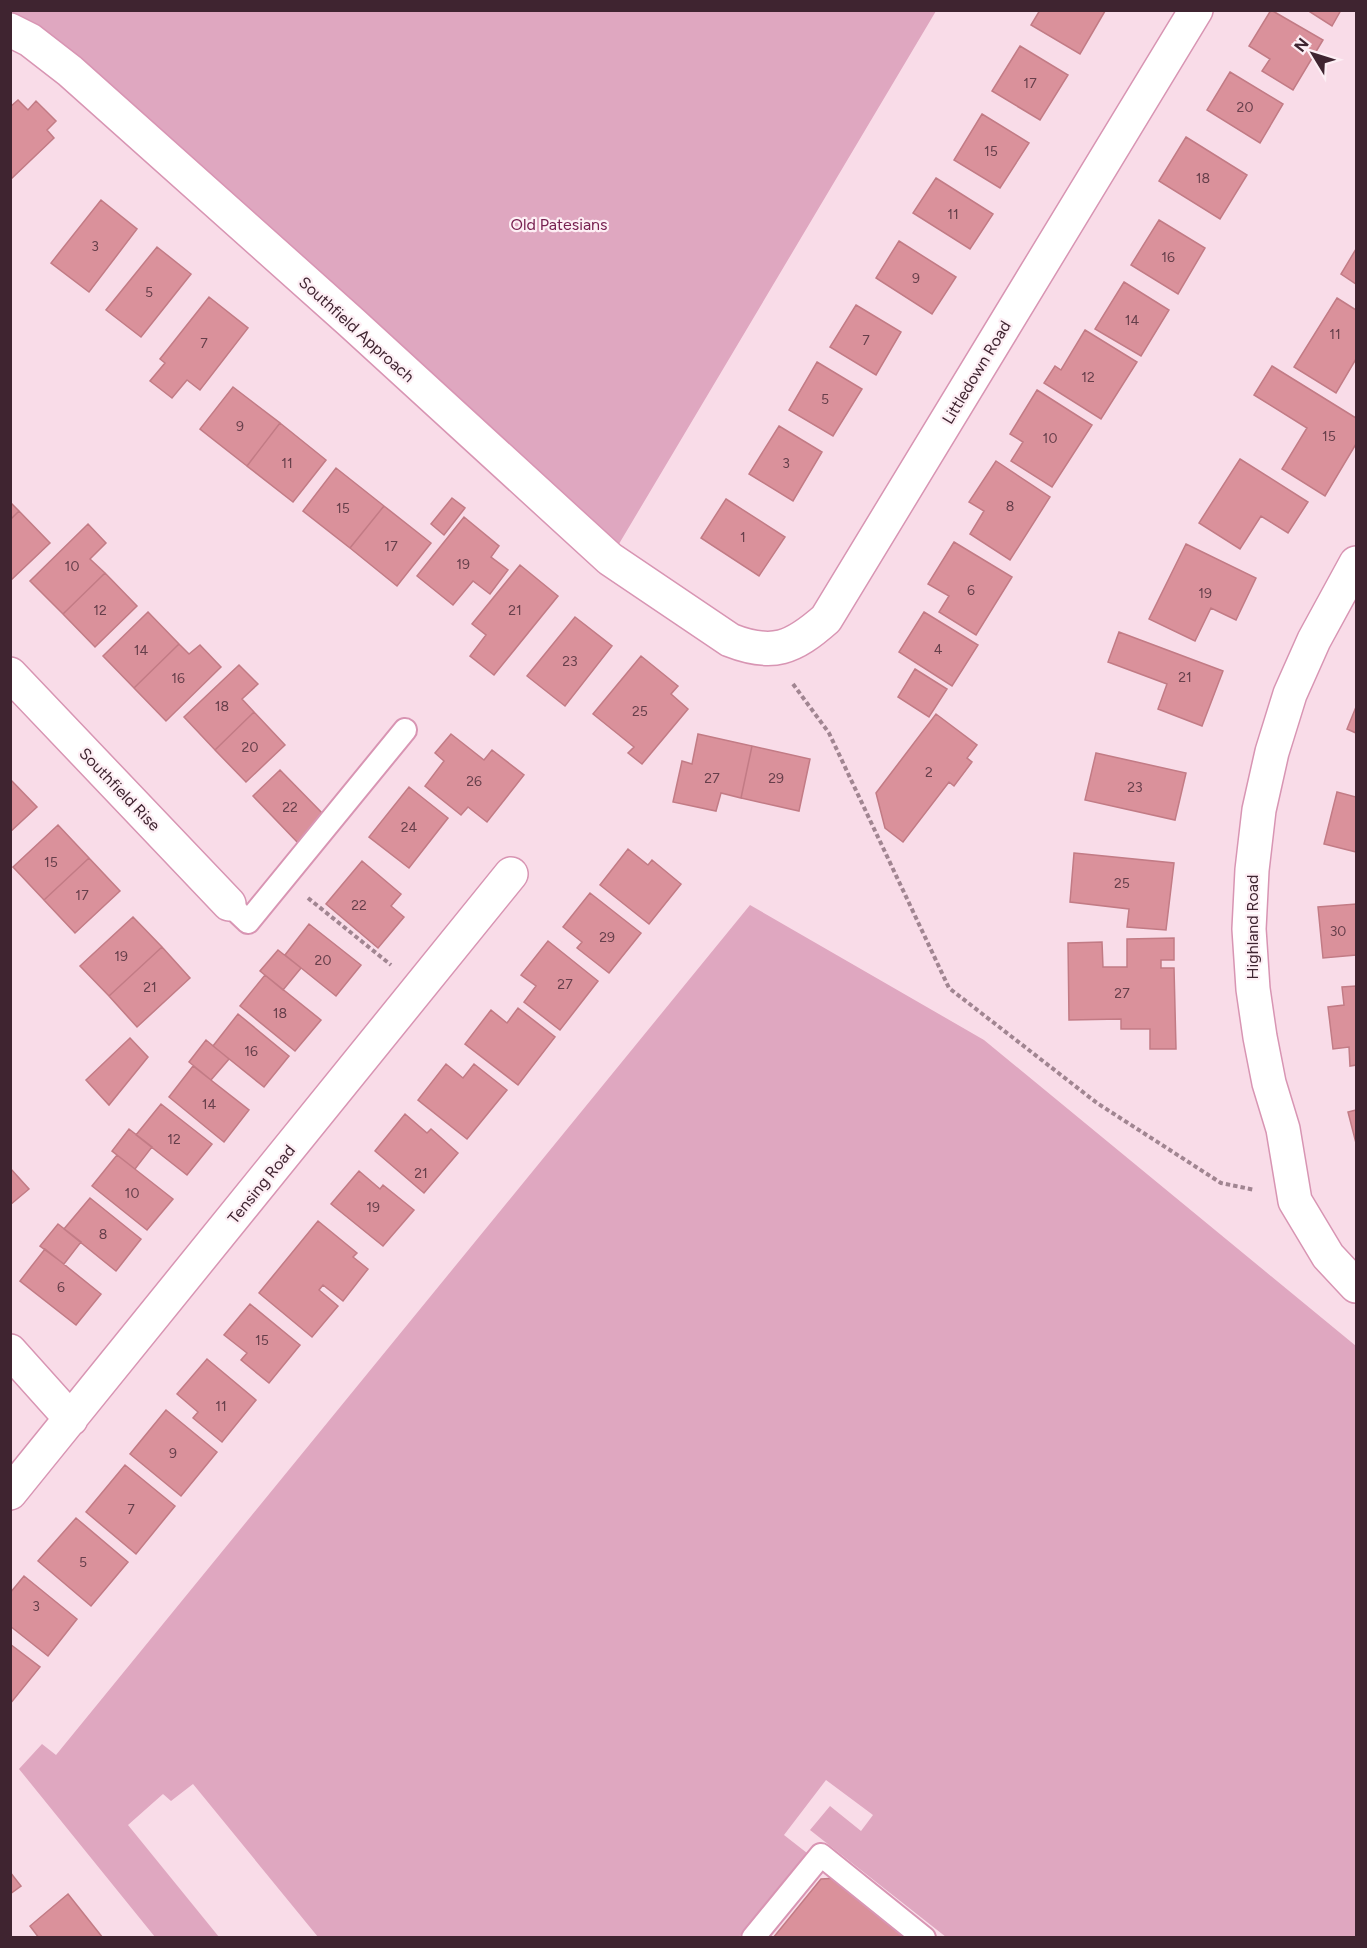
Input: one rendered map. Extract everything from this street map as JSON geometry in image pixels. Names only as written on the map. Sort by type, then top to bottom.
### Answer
[{"type":"street","name":"Littledown Road","points":[[705,625],[748,648],[768,649],[788,646],[809,634],[826,619],[1196,10]]},
{"type":"street","name":"Southfield Approach","points":[[12,24],[70,71],[351,322],[610,559],[705,625]]},
{"type":"street","name":"Highland Road","points":[[1356,562],[1314,640],[1290,694],[1272,752],[1259,810],[1252,870],[1249,929],[1253,989],[1260,1037],[1269,1083],[1283,1129],[1295,1201],[1328,1256],[1356,1286]]},
{"type":"street","name":"Southfield Rise","points":[[10,674],[229,904]]},
{"type":"street","name":"Tensing Road","points":[[10,1493],[512,874]]},
{"type":"street","points":[[10,1351],[71,1419]]},
{"type":"lane","points":[[229,904],[248,922],[405,730]]},
{"type":"lane","points":[[753,1938],[821,1855],[924,1938]]},
{"type":"path","points":[[768,649],[829,733],[949,988],[1097,1103],[1221,1183],[1246,1187],[1295,1201]]},
{"type":"path","points":[[284,878],[420,988]]},
{"type":"green space","name":"Old Patesians","points":[[11,10],[936,11],[610,559],[11,22]]},
{"type":"green space","points":[[750,905],[984,1040],[1356,1346],[1356,1937],[946,1937],[810,1830],[830,1806],[861,1831],[873,1815],[826,1780],[784,1835],[807,1853],[738,1938],[318,1937],[193,1784],[171,1801],[163,1794],[128,1825],[219,1937],[155,1937],[19,1769],[42,1744],[56,1755]]},
{"type":"building","points":[[1040,10],[1105,11],[1080,54],[1031,25]]},
{"type":"building","points":[[1271,10],[1323,40],[1293,90],[1262,71],[1270,59],[1249,46]]},
{"type":"building","points":[[1307,10],[1341,10],[1332,26]]},
{"type":"building","points":[[1020,46],[1068,75],[1040,120],[992,91]]},
{"type":"building","points":[[1230,72],[1283,104],[1260,143],[1207,110]]},
{"type":"building","points":[[18,100],[28,110],[36,101],[56,121],[47,130],[54,138],[10,180],[10,107]]},
{"type":"building","points":[[982,114],[1029,143],[1000,188],[954,160]]},
{"type":"building","points":[[1186,137],[1247,175],[1220,219],[1159,181]]},
{"type":"building","points":[[936,178],[993,214],[970,249],[913,213]]},
{"type":"building","points":[[101,200],[137,229],[89,292],[51,263]]},
{"type":"building","points":[[1159,220],[1205,248],[1178,294],[1131,265]]},
{"type":"building","points":[[899,241],[956,277],[932,314],[876,278]]},
{"type":"building","points":[[157,247],[191,274],[141,337],[106,310]]},
{"type":"building","points":[[1356,249],[1356,284],[1341,274]]},
{"type":"building","points":[[1124,282],[1169,310],[1141,356],[1095,329]]},
{"type":"building","points":[[209,297],[248,328],[200,390],[187,380],[172,398],[150,381],[165,363],[160,359]]},
{"type":"building","points":[[1337,298],[1356,310],[1356,359],[1336,393],[1294,367]]},
{"type":"building","points":[[856,305],[901,332],[876,375],[830,347]]},
{"type":"building","points":[[1085,330],[1137,362],[1101,419],[1044,383],[1055,366],[1061,370]]},
{"type":"building","points":[[817,362],[862,389],[833,436],[789,410]]},
{"type":"building","points":[[1272,366],[1356,418],[1356,444],[1325,496],[1282,469],[1307,428],[1254,395]]},
{"type":"building","points":[[233,387],[280,423],[247,466],[200,429]]},
{"type":"building","points":[[1037,390],[1092,425],[1052,487],[1011,461],[1023,442],[1010,434]]},
{"type":"building","points":[[280,423],[326,460],[293,502],[247,466]]},
{"type":"building","points":[[779,426],[822,452],[793,501],[749,474]]},
{"type":"building","points":[[1240,459],[1308,502],[1288,533],[1261,516],[1240,549],[1199,523]]},
{"type":"building","points":[[996,461],[1050,497],[1010,560],[970,534],[984,511],[969,502]]},
{"type":"building","points":[[336,468],[384,506],[350,548],[303,511]]},
{"type":"building","points":[[452,498],[465,508],[444,535],[431,524]]},
{"type":"building","points":[[726,499],[785,537],[759,576],[701,538]]},
{"type":"building","points":[[10,502],[19,511],[10,520]]},
{"type":"building","points":[[384,506],[431,543],[397,586],[350,548]]},
{"type":"building","points":[[19,511],[50,543],[10,581],[10,520]]},
{"type":"building","points":[[464,517],[499,546],[491,557],[508,570],[490,594],[473,581],[453,605],[417,576]]},
{"type":"building","points":[[88,524],[106,543],[90,559],[105,573],[63,614],[30,581]]},
{"type":"building","points":[[954,542],[1012,577],[976,635],[939,612],[949,596],[928,584]]},
{"type":"building","points":[[1186,544],[1256,578],[1236,620],[1211,608],[1195,641],[1149,619]]},
{"type":"building","points":[[520,565],[558,596],[494,675],[470,656],[486,635],[472,624]]},
{"type":"building","points":[[105,573],[137,606],[95,647],[63,614]]},
{"type":"building","points":[[148,612],[179,644],[134,688],[103,656]]},
{"type":"building","points":[[924,612],[978,645],[952,686],[899,652]]},
{"type":"building","points":[[575,617],[612,646],[565,706],[527,676]]},
{"type":"building","points":[[1119,632],[1223,671],[1202,726],[1158,709],[1167,684],[1108,662]]},
{"type":"building","points":[[179,644],[189,654],[200,645],[221,667],[166,721],[134,688]]},
{"type":"building","points":[[641,656],[678,686],[671,694],[688,709],[642,764],[628,753],[634,747],[593,714]]},
{"type":"building","points":[[239,665],[258,684],[242,699],[254,712],[215,750],[184,717]]},
{"type":"building","points":[[915,669],[947,689],[929,717],[898,697]]},
{"type":"building","points":[[1356,707],[1356,733],[1347,729]]},
{"type":"building","points":[[254,712],[285,745],[246,782],[215,750]]},
{"type":"building","points":[[936,714],[977,745],[967,758],[972,762],[954,786],[949,782],[903,842],[885,828],[876,793]]},
{"type":"building","points":[[451,734],[484,760],[492,750],[524,775],[487,822],[468,807],[461,815],[425,786],[444,761],[435,753]]},
{"type":"building","points":[[698,734],[752,746],[741,798],[721,793],[716,811],[673,802],[682,761],[692,764]]},
{"type":"building","points":[[752,746],[810,759],[799,811],[741,798]]},
{"type":"building","points":[[1096,753],[1186,773],[1175,820],[1085,800]]},
{"type":"building","points":[[280,770],[327,818],[299,844],[253,796]]},
{"type":"building","points":[[10,779],[37,807],[10,832]]},
{"type":"building","points":[[409,787],[448,818],[409,868],[369,837]]},
{"type":"building","points":[[1337,792],[1356,797],[1356,852],[1324,844]]},
{"type":"building","points":[[58,825],[89,858],[44,900],[13,867]]},
{"type":"building","points":[[628,849],[648,865],[652,860],[681,884],[649,924],[600,885]]},
{"type":"building","points":[[1074,853],[1174,863],[1166,930],[1127,927],[1129,909],[1070,902]]},
{"type":"building","points":[[89,858],[120,891],[75,933],[44,900]]},
{"type":"building","points":[[362,861],[401,894],[391,906],[404,917],[378,948],[326,904]]},
{"type":"building","points":[[590,893],[641,933],[609,973],[577,948],[582,942],[563,927]]},
{"type":"building","points":[[1356,904],[1356,955],[1323,958],[1318,907]]},
{"type":"building","points":[[133,917],[162,947],[109,996],[80,966]]},
{"type":"building","points":[[309,924],[361,965],[336,996],[285,955]]},
{"type":"building","points":[[1174,938],[1174,960],[1161,960],[1161,968],[1174,968],[1176,1049],[1150,1049],[1150,1029],[1121,1029],[1121,1019],[1069,1020],[1068,943],[1102,942],[1103,967],[1127,967],[1127,939]]},
{"type":"building","points":[[548,941],[598,981],[560,1030],[524,1002],[536,986],[521,975]]},
{"type":"building","points":[[162,947],[190,978],[137,1027],[109,996]]},
{"type":"building","points":[[278,950],[301,968],[283,990],[260,971]]},
{"type":"building","points":[[265,975],[321,1020],[295,1051],[240,1006]]},
{"type":"building","points":[[1356,986],[1356,1065],[1350,1066],[1349,1047],[1333,1049],[1328,1007],[1344,1005],[1342,987]]},
{"type":"building","points":[[518,1008],[555,1037],[518,1085],[465,1044],[491,1010],[507,1023]]},
{"type":"building","points":[[238,1014],[289,1056],[264,1087],[213,1046]]},
{"type":"building","points":[[130,1038],[148,1057],[109,1105],[86,1080]]},
{"type":"building","points":[[206,1040],[229,1059],[211,1080],[189,1062]]},
{"type":"building","points":[[446,1064],[463,1078],[474,1064],[507,1090],[467,1139],[418,1100]]},
{"type":"building","points":[[193,1066],[249,1110],[224,1142],[169,1097]]},
{"type":"building","points":[[161,1104],[212,1144],[187,1175],[136,1135]]},
{"type":"building","points":[[1356,1110],[1356,1143],[1348,1112]]},
{"type":"building","points":[[405,1114],[427,1133],[431,1129],[458,1153],[424,1193],[375,1151]]},
{"type":"building","points":[[129,1129],[152,1147],[135,1169],[112,1151]]},
{"type":"building","points":[[117,1155],[173,1199],[147,1230],[92,1186]]},
{"type":"building","points":[[10,1168],[29,1189],[10,1205]]},
{"type":"building","points":[[359,1171],[380,1189],[383,1185],[414,1210],[383,1246],[331,1204]]},
{"type":"building","points":[[90,1198],[141,1239],[116,1271],[64,1229]]},
{"type":"building","points":[[318,1221],[357,1253],[353,1257],[368,1269],[343,1301],[323,1285],[319,1290],[338,1306],[312,1337],[259,1293]]},
{"type":"building","points":[[58,1224],[81,1242],[64,1264],[40,1246]]},
{"type":"building","points":[[45,1249],[101,1294],[76,1325],[20,1281]]},
{"type":"building","points":[[250,1304],[300,1345],[269,1383],[241,1360],[247,1353],[224,1335]]},
{"type":"building","points":[[207,1359],[256,1400],[222,1442],[193,1418],[198,1412],[177,1394]]},
{"type":"building","points":[[166,1410],[217,1452],[181,1496],[130,1454]]},
{"type":"building","points":[[125,1465],[175,1506],[136,1554],[86,1512]]},
{"type":"building","points":[[76,1518],[128,1562],[91,1606],[38,1561]]},
{"type":"building","points":[[24,1576],[77,1619],[48,1656],[10,1626],[10,1593]]},
{"type":"building","points":[[10,1644],[40,1667],[10,1704]]},
{"type":"building","points":[[10,1872],[21,1886],[10,1894]]},
{"type":"building","points":[[838,1878],[914,1938],[773,1938],[821,1879]]},
{"type":"building","points":[[68,1894],[103,1938],[39,1938],[30,1926]]}]
